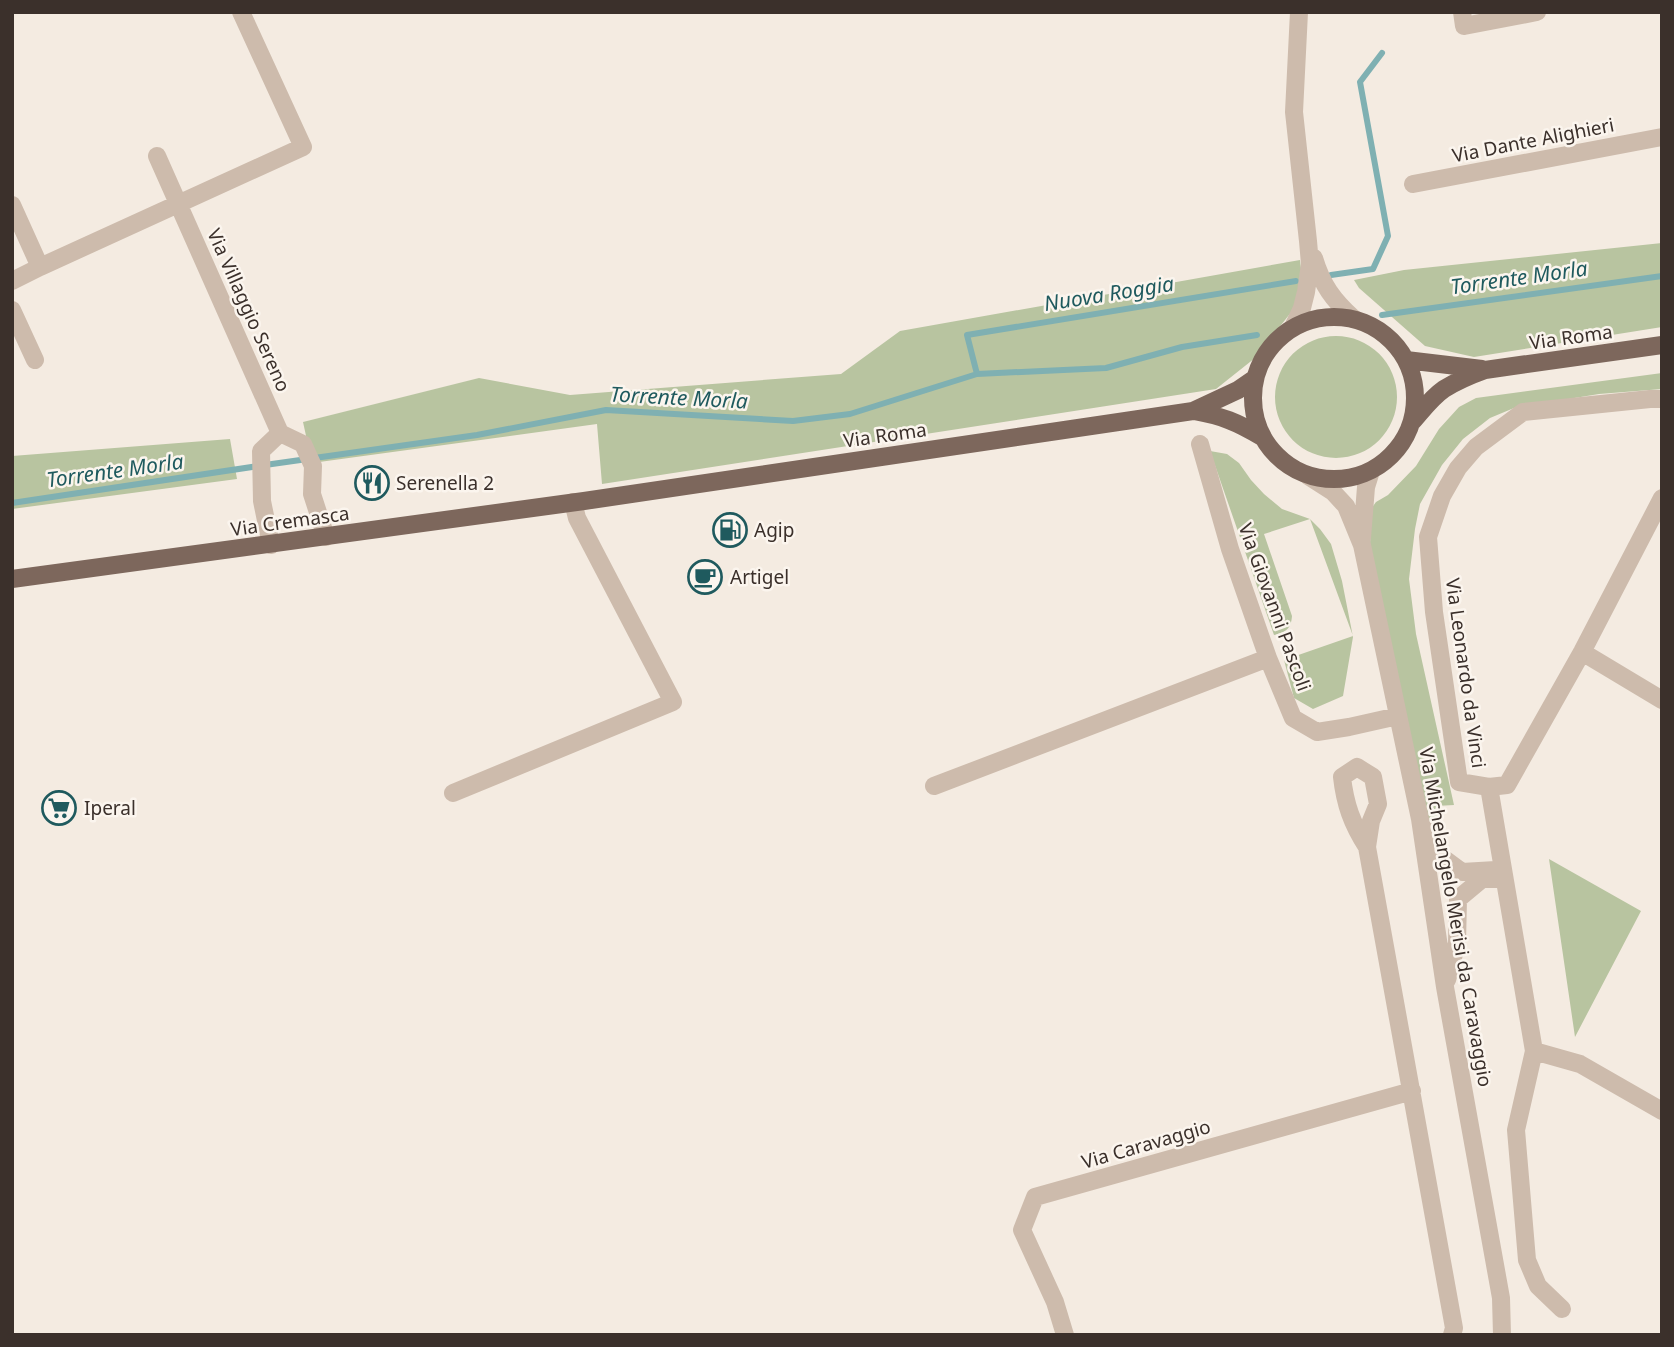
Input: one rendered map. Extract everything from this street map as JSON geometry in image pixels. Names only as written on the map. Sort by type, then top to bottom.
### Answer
[{"type":"main road","name":"Via Roma","points":[[1334,316],[1354,319],[1375,328],[1392,341],[1405,360],[1413,379],[1415,401],[1412,422],[1403,442],[1389,458],[1371,471],[1351,478],[1329,480],[1308,476],[1290,467],[1274,453],[1262,437],[1252,398],[1254,379],[1263,358],[1276,340],[1293,327],[1313,319],[1334,316]]},
{"type":"main road","name":"Via Roma","points":[[1412,422],[1444,389],[1485,370],[1662,345]]},
{"type":"main road","name":"Via Roma","points":[[1405,360],[1485,370]]},
{"type":"main road","name":"Via Roma","points":[[578,501],[1194,411],[1238,390],[1254,379]]},
{"type":"main road","name":"Via Roma","points":[[1194,411],[1221,416],[1262,437]]},
{"type":"main road","name":"Via Cremasca","points":[[12,579],[578,501]]},
{"type":"street","points":[[12,281],[303,147],[241,12]]},
{"type":"street","points":[[1293,327],[1302,308],[1310,264],[1294,111],[1299,12]]},
{"type":"street","points":[[1462,12],[1464,26],[1537,12]]},
{"type":"street","name":"Via Dante Alighieri","points":[[1413,184],[1662,137]]},
{"type":"street","name":"Via Villaggio Sereno","points":[[157,156],[281,433]]},
{"type":"street","points":[[12,205],[40,267]]},
{"type":"street","points":[[1308,241],[1325,286],[1354,319]]},
{"type":"street","points":[[12,310],[35,360]]},
{"type":"street","name":"Via Leonardo da Vinci","points":[[1662,399],[1522,412],[1476,447],[1458,468],[1442,496],[1428,537],[1434,612],[1459,782],[1489,787],[1507,785],[1582,652],[1662,498]]},
{"type":"street","points":[[271,545],[262,501],[261,451],[281,433],[303,444],[313,466],[312,494],[326,537]]},
{"type":"street","name":"Via Giovanni Pascoli","points":[[1200,444],[1230,549],[1268,658],[1293,718],[1317,732],[1398,716]]},
{"type":"street","name":"Via Michelangelo Merisi da Caravaggio","points":[[1362,545],[1366,487],[1371,471]]},
{"type":"street","name":"Via Michelangelo Merisi da Caravaggio","points":[[1308,476],[1333,492],[1346,506],[1362,545],[1420,819],[1445,987],[1501,1298],[1503,1335]]},
{"type":"street","points":[[453,793],[673,702],[577,518],[578,501]]},
{"type":"street","points":[[1582,652],[1662,700]]},
{"type":"street","points":[[934,786],[1268,658]]},
{"type":"street","name":"Via Michelangelo Merisi da Caravaggio","points":[[1489,787],[1534,1051],[1516,1130],[1527,1260],[1538,1286],[1562,1309]]},
{"type":"street","points":[[1420,819],[1440,855],[1462,872],[1504,874]]},
{"type":"street","points":[[1367,847],[1454,1328],[1452,1335]]},
{"type":"street","points":[[1445,987],[1457,943],[1458,899],[1482,879],[1504,874]]},
{"type":"street","points":[[1534,1051],[1580,1064],[1662,1111]]},
{"type":"street","name":"Via Caravaggio","points":[[1065,1335],[1055,1302],[1022,1230],[1035,1198],[1412,1091]]},
{"type":"street","name":"Via Michelangelo Merisi da Caravaggio","points":[[1501,1298],[1514,1335]]},
{"type":"green space","points":[[1662,243],[1662,327],[1474,357],[1425,346],[1359,288],[1354,280],[1404,270]]},
{"type":"green space","points":[[1300,260],[1304,296],[1255,358],[1216,389],[602,484],[597,424],[312,463],[303,422],[479,378],[570,395],[841,374],[900,331]]},
{"type":"green space","points":[[1336,336],[1359,340],[1379,354],[1393,374],[1397,397],[1393,420],[1379,440],[1359,454],[1336,458],[1313,454],[1293,440],[1279,420],[1275,397],[1279,374],[1293,354],[1313,340]]},
{"type":"green space","points":[[1662,373],[1662,389],[1599,394],[1514,408],[1490,418],[1463,439],[1442,465],[1420,504],[1409,579],[1416,634],[1454,805],[1436,806],[1442,843],[1425,811],[1370,545],[1371,509],[1416,466],[1439,429],[1459,407],[1476,398]]},
{"type":"green space","points":[[230,439],[237,479],[12,509],[12,456]]},
{"type":"green space","points":[[1210,451],[1227,454],[1239,463],[1264,494],[1282,509],[1310,519],[1264,534],[1292,616],[1289,627],[1282,633],[1274,635]]},
{"type":"green space","points":[[1310,519],[1331,544],[1353,635]]},
{"type":"green space","points":[[1353,636],[1343,696],[1313,709],[1294,698],[1284,660]]},
{"type":"green space","points":[[1549,859],[1641,911],[1575,1037]]},
{"type":"waterway","name":"Nuova Roggia","points":[[1331,275],[1373,269],[1388,236],[1360,82],[1382,53]]},
{"type":"waterway","name":"Torrente Morla","points":[[1382,315],[1662,276]]},
{"type":"waterway","name":"Nuova Roggia","points":[[977,374],[967,335],[1296,281]]},
{"type":"waterway","name":"Torrente Morla","points":[[12,503],[477,435],[606,410],[793,421],[850,414],[977,374],[1106,368],[1182,347],[1257,335]]},
{"type":"place","name":"Serenella 2","points":[[372,483]]},
{"type":"place","name":"Agip","points":[[730,530]]},
{"type":"place","name":"Artigel","points":[[705,577]]},
{"type":"place","name":"Iperal","points":[[59,808]]}]
